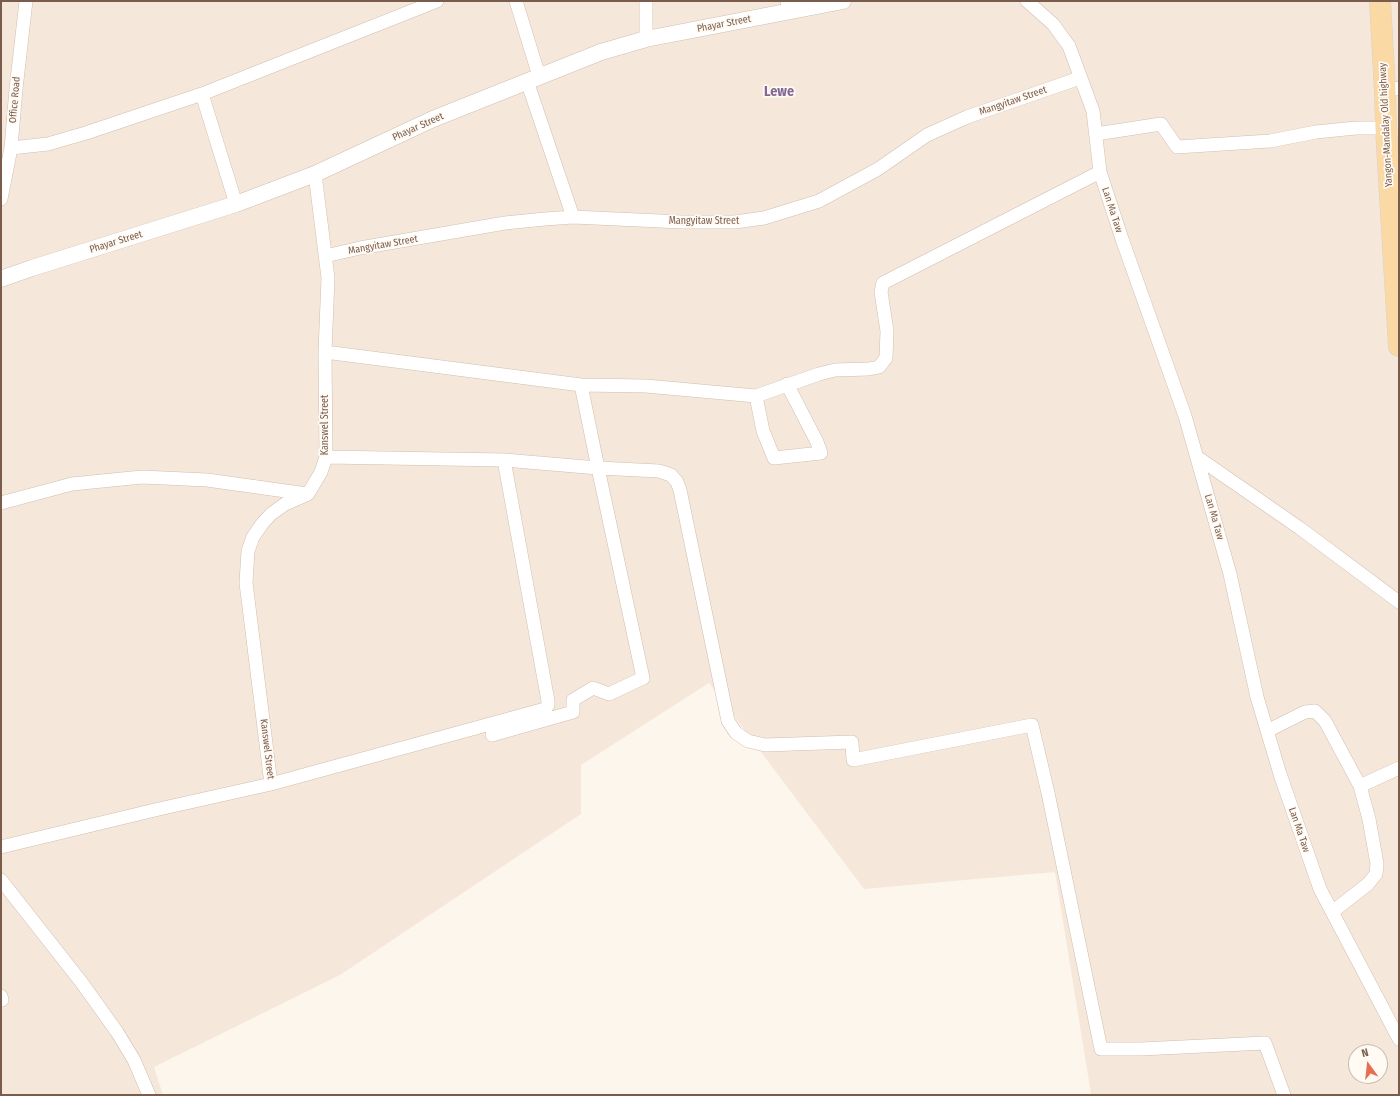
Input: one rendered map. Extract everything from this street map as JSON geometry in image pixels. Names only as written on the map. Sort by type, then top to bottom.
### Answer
[{"type":"main road","name":"Yangon-Mandalay Old highway","points":[[1380,1],[1392,89],[1386,128],[1394,200],[1399,346]]},
{"type":"street","name":"Office Road","points":[[1,199],[11,148],[26,1]]},
{"type":"street","points":[[11,148],[48,144],[86,133],[202,94],[437,1]]},
{"type":"street","points":[[516,1],[533,78],[573,217]]},
{"type":"street","points":[[646,1],[646,39]]},
{"type":"street","name":"Phayar Street","points":[[1,279],[236,204],[315,174],[433,119],[601,52],[646,39],[788,6],[843,1]]},
{"type":"street","name":"Lan Ma Taw","points":[[1027,1],[1053,24],[1069,46],[1093,111],[1100,172],[1122,239],[1185,416],[1230,574],[1257,697],[1280,774],[1320,889],[1399,1039]]},
{"type":"street","name":"Mangyitaw Street","points":[[325,256],[360,248],[505,223],[573,217],[682,222],[735,222],[771,216],[819,201],[878,168],[927,135],[967,117],[1080,78]]},
{"type":"street","points":[[202,94],[236,204]]},
{"type":"street","points":[[1096,134],[1161,124],[1177,147],[1270,141],[1316,132],[1356,128],[1386,128]]},
{"type":"street","points":[[325,352],[581,385],[646,386],[756,396],[787,384],[835,370],[869,369],[879,367],[886,358],[887,331],[881,292],[883,283],[1100,172]]},
{"type":"street","name":"Kanswel Street","points":[[271,784],[246,582],[248,551],[253,537],[271,514],[285,504],[308,494],[321,472],[326,457],[325,352],[328,278],[315,174]]},
{"type":"street","points":[[756,396],[763,431],[774,458],[821,453],[818,442],[787,384]]},
{"type":"street","points":[[492,735],[573,712],[573,700],[593,688],[609,694],[643,678],[581,385]]},
{"type":"street","points":[[326,457],[504,460],[598,468],[659,471],[670,475],[677,482],[680,490],[728,721],[736,733],[748,741],[765,745],[852,742],[853,760],[1032,725],[1048,793],[1101,1049],[1141,1049],[1265,1043],[1284,1095]]},
{"type":"street","points":[[1197,457],[1301,529],[1399,602]]},
{"type":"street","points":[[1,847],[271,784],[539,711],[548,705],[504,460]]},
{"type":"street","points":[[1,503],[72,484],[142,477],[207,480],[308,494]]},
{"type":"street","points":[[1267,731],[1305,712],[1315,711],[1325,721],[1360,786],[1369,819],[1377,864],[1376,874],[1368,884],[1332,912]]},
{"type":"street","points":[[1360,786],[1399,768]]},
{"type":"street","points":[[1,880],[82,983],[117,1032],[134,1060],[149,1095]]},
{"type":"shaded area","points":[[1,1],[1399,1],[1399,1095],[1091,1094],[1055,872],[864,889],[709,683],[581,765],[581,814],[340,975],[154,1067],[163,1095],[1,1095]]},
{"type":"district","name":"Lewe","points":[[779,92]]}]
